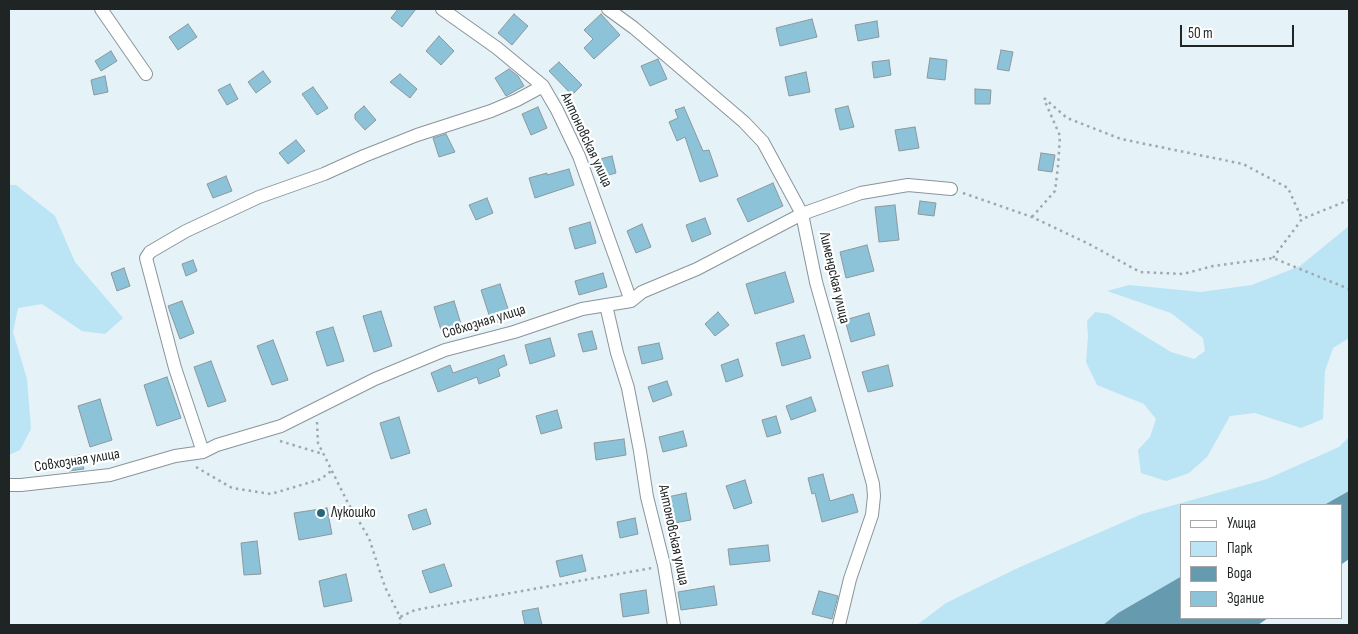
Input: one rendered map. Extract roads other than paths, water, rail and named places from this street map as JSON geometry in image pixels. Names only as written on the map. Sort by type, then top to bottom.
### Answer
[{"type":"street","points":[[102,9],[146,74]]},
{"type":"street","name":"Антоновская улица","points":[[442,9],[497,48],[543,86],[579,156],[631,301]]},
{"type":"street","name":"Лимендская улица","points":[[608,9],[634,28],[744,122],[763,142],[802,214],[820,297],[873,484],[872,515],[850,579],[839,625]]},
{"type":"street","points":[[203,452],[175,368],[146,258],[150,252],[186,230],[258,197],[324,174],[417,135],[492,112],[543,86]]},
{"type":"street","name":"Совхозная улица","points":[[9,491],[15,485],[110,475],[175,456],[203,452],[217,445],[281,426],[375,379],[445,350],[514,332],[582,309],[631,301],[642,292],[697,269],[802,214],[861,192],[908,185],[951,189]]},
{"type":"street","name":"Антоновская улица","points":[[606,305],[617,353],[628,388],[647,498],[664,566],[674,625]]},
{"type":"water","points":[[1349,491],[1349,559],[1343,563],[1343,504],[1326,504]]},
{"type":"water","points":[[1180,577],[1180,619],[1267,619],[1258,625],[1103,625],[1118,613]]},
{"type":"place","name":"Лукошко","points":[[321,513]]}]
